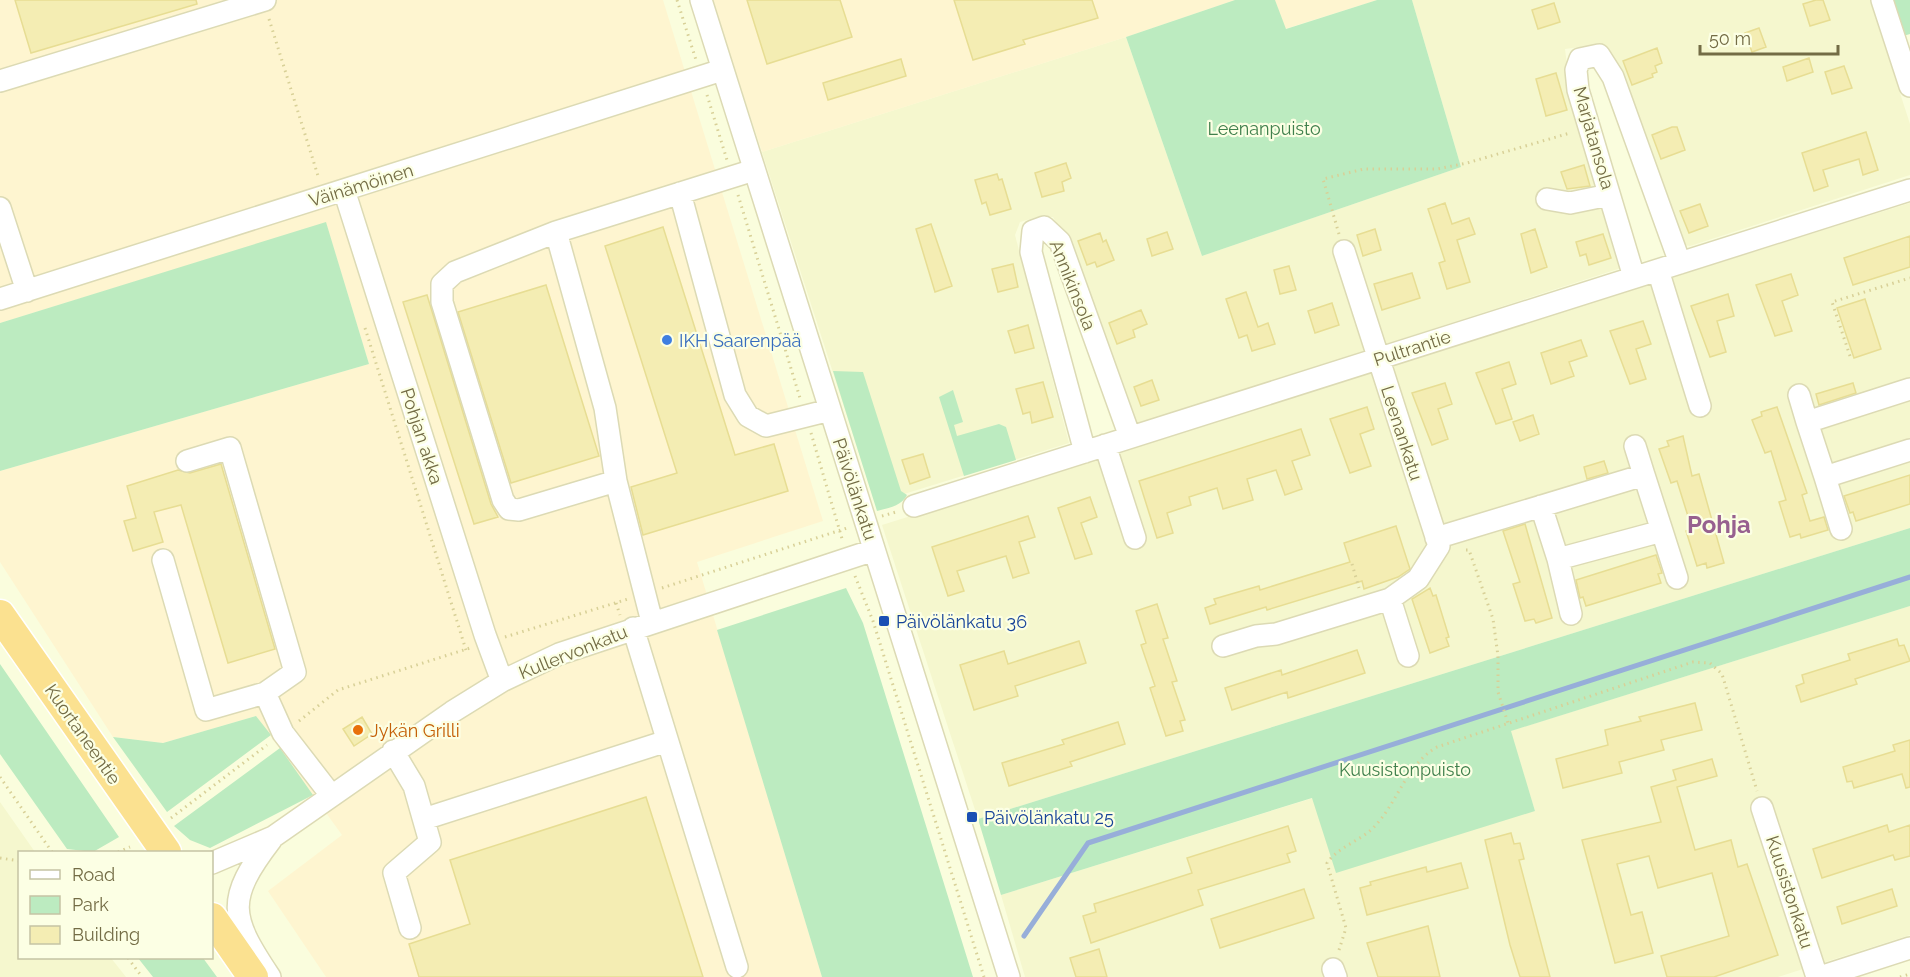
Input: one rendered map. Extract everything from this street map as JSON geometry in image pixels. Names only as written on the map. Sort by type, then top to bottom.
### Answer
[{"type":"highway","name":"Kuortaneentie","points":[[0,615],[160,842]]},
{"type":"highway","points":[[213,919],[253,977]]},
{"type":"street","points":[[0,81],[265,0]]},
{"type":"street","name":"Päivölänkatu","points":[[701,0],[1008,977]]},
{"type":"street","points":[[1882,0],[1910,86]]},
{"type":"street","name":"Marjatansola","points":[[1634,278],[1578,90],[1576,70],[1580,59],[1599,55],[1613,77],[1680,263]]},
{"type":"street","name":"Väinämöinen","points":[[0,299],[722,70]]},
{"type":"street","points":[[616,481],[519,510],[509,509],[503,500],[442,302],[442,284],[455,272],[556,232],[754,170]]},
{"type":"street","name":"Pohjan akka","points":[[344,190],[502,681]]},
{"type":"street","name":"Pultrantie","points":[[914,506],[1910,190]]},
{"type":"street","points":[[680,193],[735,395],[748,416],[766,426],[830,410]]},
{"type":"street","points":[[1547,199],[1570,202],[1609,195]]},
{"type":"street","points":[[0,208],[27,291]]},
{"type":"street","name":"Annikinsola","points":[[1085,452],[1031,252],[1033,231],[1044,227],[1060,242],[1130,437]]},
{"type":"street","points":[[556,232],[605,408],[616,481],[643,594],[642,625],[667,741],[737,967]]},
{"type":"street","name":"Leenankatu","points":[[1344,251],[1437,542]]},
{"type":"street","points":[[1658,270],[1700,406]]},
{"type":"street","points":[[1807,422],[1910,391]]},
{"type":"street","points":[[1799,395],[1841,529]]},
{"type":"street","points":[[1105,445],[1135,538]]},
{"type":"street","points":[[1635,446],[1677,578]]},
{"type":"street","points":[[163,560],[206,710],[265,693],[295,672],[230,448],[187,460]]},
{"type":"street","points":[[1825,477],[1910,450]]},
{"type":"street","points":[[1223,646],[1256,636],[1276,634],[1390,599],[1418,579],[1437,542],[1541,506],[1644,475]]},
{"type":"street","points":[[1541,506],[1558,559],[1571,614]]},
{"type":"street","points":[[1558,559],[1662,531]]},
{"type":"street","name":"Kullervonkatu","points":[[213,862],[273,837],[393,751],[502,681],[559,654],[874,550]]},
{"type":"street","points":[[1390,599],[1408,656]]},
{"type":"street","points":[[265,693],[283,733],[331,795]]},
{"type":"street","points":[[423,819],[667,741]]},
{"type":"street","points":[[393,751],[414,786],[430,842],[394,873],[410,928]]},
{"type":"street","name":"Kuusistonkatu","points":[[1762,808],[1819,977]]},
{"type":"street","name":"Kullervonkatu","points":[[270,977],[244,936],[238,915],[238,892],[248,870],[273,837]]},
{"type":"street","points":[[1819,977],[1910,948]]},
{"type":"path","points":[[677,0],[840,531],[873,621],[984,977]]},
{"type":"path","points":[[1344,251],[1323,179],[1364,169],[1437,169],[1467,163],[1589,128]]},
{"type":"path","points":[[1850,356],[1832,302],[1910,278]]},
{"type":"path","points":[[122,851],[160,842],[283,733],[338,690],[914,506]]},
{"type":"path","points":[[1437,542],[1469,550],[1493,619],[1498,656],[1498,692],[1508,723]]},
{"type":"path","points":[[1352,564],[1365,606]]},
{"type":"path","points":[[1334,973],[1346,928],[1327,863],[1333,854],[1374,827],[1422,756],[1437,747],[1693,662],[1710,663],[1722,674],[1762,808]]},
{"type":"path","points":[[0,777],[51,851]]},
{"type":"path","points":[[0,858],[18,861]]},
{"type":"path","points":[[129,959],[142,977]]},
{"type":"path","points":[[1900,977],[1910,974]]},
{"type":"shaded area","points":[[0,0],[663,0],[823,521],[697,562],[822,977],[326,977],[268,891],[342,835],[256,716],[163,743],[113,737],[0,562],[0,471],[369,364],[326,223],[0,323]]},
{"type":"shaded area","points":[[712,0],[1235,0],[1126,37],[762,152]]},
{"type":"shaded area","points":[[1275,0],[1377,0],[1285,29]]},
{"type":"shaded area","points":[[1412,0],[1870,0],[1910,124],[1910,175],[1690,246],[1684,245],[1604,44],[1565,49],[1572,105],[1621,268],[1132,426],[1061,231],[1053,217],[1037,217],[1020,222],[1015,235],[1069,443],[875,503],[762,152],[1126,37],[1202,256],[1461,167]]},
{"type":"shaded area","points":[[1910,203],[1910,528],[978,819],[882,525]]},
{"type":"shaded area","points":[[1910,606],[1910,935],[1778,977],[1025,977],[1001,895],[1313,798],[1535,811],[1510,731]]},
{"type":"shaded area","points":[[0,802],[34,851],[18,851],[18,959],[112,959],[126,977],[0,977]]},
{"type":"green space","name":"Leenanpuisto","points":[[1235,0],[1275,0],[1286,29],[1377,0],[1412,0],[1461,167],[1202,256],[1126,37]]},
{"type":"green space","points":[[1891,0],[1910,0],[1910,34],[1903,36]]},
{"type":"green space","points":[[326,222],[369,364],[0,471],[0,323]]},
{"type":"green space","points":[[833,371],[863,372],[901,491],[907,495],[902,502],[894,506],[877,511]]},
{"type":"green space","points":[[953,390],[963,422],[954,425],[957,436],[999,424],[1006,427],[1016,460],[964,476],[939,397]]},
{"type":"green space","name":"Kuusistonpuisto","points":[[1910,528],[1910,606],[1511,731],[1535,811],[1336,873],[1312,798],[1001,895],[978,819]]},
{"type":"green space","points":[[846,588],[863,623],[973,977],[822,977],[717,630]]},
{"type":"green space","points":[[0,664],[119,837],[95,851],[67,849],[0,754]]},
{"type":"green space","points":[[256,716],[271,735],[167,812],[113,737],[163,743]]},
{"type":"green space","points":[[280,748],[313,795],[210,848],[190,840],[174,826]]},
{"type":"green space","points":[[139,959],[204,959],[217,977],[153,977]]},
{"type":"building","points":[[15,0],[196,0],[197,4],[31,53]]},
{"type":"building","points":[[747,0],[840,0],[852,37],[767,64]]},
{"type":"building","points":[[954,0],[1092,0],[1098,18],[1023,40],[1025,44],[973,60]]},
{"type":"building","points":[[1823,0],[1830,20],[1810,26],[1803,4]]},
{"type":"building","points":[[1554,3],[1560,22],[1538,29],[1532,10]]},
{"type":"building","points":[[1759,28],[1766,47],[1752,52],[1745,33]]},
{"type":"building","points":[[1657,48],[1662,63],[1655,66],[1657,72],[1652,74],[1653,77],[1632,85],[1623,61]]},
{"type":"building","points":[[1809,58],[1813,72],[1787,81],[1783,67]]},
{"type":"building","points":[[901,59],[906,76],[828,100],[823,83]]},
{"type":"building","points":[[1844,66],[1852,88],[1832,94],[1825,72]]},
{"type":"building","points":[[1556,73],[1567,110],[1546,116],[1536,79]]},
{"type":"building","points":[[1677,127],[1685,150],[1661,159],[1652,135]]},
{"type":"building","points":[[1866,132],[1878,170],[1863,175],[1859,159],[1823,170],[1828,186],[1814,191],[1802,153]]},
{"type":"building","points":[[1066,163],[1071,178],[1062,182],[1064,191],[1042,197],[1035,173]]},
{"type":"building","points":[[1584,165],[1590,186],[1567,189],[1561,172]]},
{"type":"building","points":[[997,174],[999,180],[1002,179],[1011,209],[990,215],[986,202],[982,204],[975,180]]},
{"type":"building","points":[[1445,203],[1452,224],[1469,218],[1475,234],[1457,240],[1470,282],[1447,289],[1439,263],[1445,261],[1428,209]]},
{"type":"building","points":[[1700,204],[1708,226],[1689,233],[1680,211]]},
{"type":"building","points":[[931,224],[952,286],[935,292],[916,229]]},
{"type":"building","name":"IKH Saarenpää","points":[[663,227],[735,455],[774,444],[788,491],[643,535],[631,487],[677,473],[605,246]]},
{"type":"building","points":[[1375,229],[1381,250],[1363,256],[1357,235]]},
{"type":"building","points":[[1535,229],[1547,267],[1531,273],[1521,234]]},
{"type":"building","points":[[1167,232],[1173,249],[1152,256],[1147,239]]},
{"type":"building","points":[[1100,233],[1103,242],[1106,240],[1114,260],[1097,267],[1095,262],[1087,265],[1078,241]]},
{"type":"building","points":[[1603,234],[1611,258],[1589,265],[1586,254],[1580,256],[1576,242]]},
{"type":"building","points":[[1910,236],[1910,267],[1853,285],[1844,258]]},
{"type":"building","points":[[1013,264],[1018,287],[998,292],[992,269]]},
{"type":"building","points":[[1289,266],[1296,290],[1280,294],[1274,270]]},
{"type":"building","points":[[1412,273],[1420,298],[1382,310],[1374,284]]},
{"type":"building","points":[[1791,274],[1798,295],[1782,301],[1792,331],[1775,336],[1756,285]]},
{"type":"building","points":[[546,285],[599,456],[511,483],[458,312]]},
{"type":"building","points":[[1246,292],[1258,327],[1268,323],[1275,344],[1252,351],[1247,335],[1239,338],[1226,299]]},
{"type":"building","points":[[1728,294],[1734,316],[1717,321],[1726,352],[1710,357],[1691,306]]},
{"type":"building","points":[[427,295],[491,504],[498,517],[474,524],[403,302]]},
{"type":"building","points":[[1865,299],[1881,349],[1854,358],[1837,308]]},
{"type":"building","points":[[1332,303],[1339,325],[1315,333],[1308,311]]},
{"type":"building","points":[[1141,310],[1147,324],[1133,330],[1135,337],[1117,344],[1109,323]]},
{"type":"building","points":[[1643,321],[1651,344],[1636,349],[1646,379],[1630,384],[1610,331]]},
{"type":"building","points":[[1028,325],[1034,348],[1015,353],[1008,331]]},
{"type":"building","points":[[1581,340],[1587,356],[1569,362],[1574,376],[1551,384],[1541,353]]},
{"type":"building","points":[[1509,362],[1516,384],[1502,389],[1512,419],[1496,424],[1476,373]]},
{"type":"building","points":[[1152,380],[1159,400],[1141,406],[1134,387]]},
{"type":"building","points":[[1043,382],[1053,417],[1032,423],[1030,412],[1023,414],[1016,389]]},
{"type":"building","points":[[1445,383],[1452,404],[1438,409],[1448,439],[1432,445],[1412,393]]},
{"type":"building","points":[[1853,383],[1856,393],[1819,405],[1816,394]]},
{"type":"building","points":[[1367,407],[1374,429],[1360,434],[1371,466],[1350,473],[1330,419]]},
{"type":"building","points":[[1777,407],[1807,493],[1802,495],[1810,521],[1824,517],[1828,530],[1801,538],[1800,534],[1790,537],[1779,502],[1786,500],[1771,451],[1765,453],[1752,420],[1762,416],[1761,412]]},
{"type":"building","points":[[1533,415],[1539,434],[1520,441],[1513,422]]},
{"type":"building","points":[[1301,429],[1310,455],[1292,461],[1302,489],[1285,495],[1276,470],[1247,479],[1253,500],[1223,509],[1217,488],[1189,497],[1191,505],[1167,513],[1173,533],[1157,538],[1139,481]]},
{"type":"building","points":[[1683,436],[1692,476],[1699,474],[1724,563],[1707,568],[1706,563],[1697,566],[1686,531],[1692,529],[1677,481],[1671,483],[1659,449],[1669,446],[1667,441]]},
{"type":"building","points":[[923,454],[930,477],[910,484],[902,460]]},
{"type":"building","points":[[1604,461],[1608,473],[1587,479],[1584,467]]},
{"type":"building","points":[[221,464],[275,649],[228,663],[181,505],[154,512],[163,542],[133,551],[124,521],[136,518],[127,486],[178,470],[190,473]]},
{"type":"building","points":[[1910,475],[1910,504],[1856,521],[1853,512],[1850,513],[1844,496]]},
{"type":"building","points":[[1090,497],[1097,517],[1081,523],[1092,554],[1075,559],[1058,508]]},
{"type":"building","points":[[1028,516],[1035,537],[1019,542],[1029,573],[1013,578],[1006,556],[957,571],[964,591],[948,596],[932,547]]},
{"type":"building","points":[[1525,524],[1552,618],[1536,623],[1534,619],[1525,621],[1513,584],[1520,582],[1503,531]]},
{"type":"building","points":[[1396,526],[1410,569],[1398,577],[1364,589],[1362,581],[1267,610],[1266,607],[1210,624],[1205,608],[1216,604],[1214,599],[1259,586],[1260,590],[1350,562],[1344,543]]},
{"type":"building","points":[[1656,555],[1662,573],[1658,574],[1661,583],[1586,606],[1583,597],[1580,598],[1576,580]]},
{"type":"building","points":[[1430,588],[1433,596],[1436,595],[1449,637],[1446,638],[1449,646],[1430,653],[1412,599]]},
{"type":"building","points":[[1157,604],[1168,638],[1163,639],[1177,681],[1172,682],[1185,720],[1180,721],[1183,731],[1166,736],[1150,688],[1155,686],[1141,645],[1146,643],[1136,611]]},
{"type":"building","points":[[1897,639],[1899,646],[1904,645],[1910,661],[1855,679],[1857,684],[1801,702],[1796,686],[1804,683],[1802,675],[1850,660],[1848,654]]},
{"type":"building","points":[[1079,641],[1086,663],[1015,686],[1018,696],[974,710],[960,665],[1004,651],[1008,664]]},
{"type":"building","points":[[1357,650],[1365,673],[1288,698],[1287,692],[1232,710],[1225,688],[1281,670],[1282,675]]},
{"type":"building","points":[[1695,703],[1702,730],[1661,740],[1664,750],[1619,762],[1622,773],[1563,788],[1556,759],[1608,745],[1605,730],[1641,721],[1639,717]]},
{"type":"building","points":[[362,717],[372,734],[354,746],[343,729]]},
{"type":"building","points":[[1118,722],[1125,744],[1070,762],[1072,766],[1009,786],[1002,763],[1064,744],[1062,740]]},
{"type":"building","points":[[1910,740],[1910,787],[1906,788],[1902,774],[1854,788],[1852,781],[1847,782],[1843,767],[1895,751],[1893,745]]},
{"type":"building","points":[[1712,759],[1717,776],[1677,787],[1695,850],[1731,840],[1738,867],[1747,864],[1778,955],[1714,977],[1667,977],[1661,956],[1729,936],[1712,873],[1658,888],[1649,856],[1617,864],[1631,915],[1642,912],[1653,953],[1615,963],[1582,840],[1661,822],[1651,787],[1676,780],[1673,770]]},
{"type":"building","points":[[646,797],[703,977],[419,977],[409,944],[470,924],[450,860]]},
{"type":"building","points":[[1887,825],[1889,832],[1910,825],[1910,856],[1895,860],[1893,855],[1822,878],[1813,849]]},
{"type":"building","points":[[1288,826],[1296,851],[1287,854],[1290,862],[1198,890],[1203,905],[1091,943],[1083,916],[1096,912],[1094,904],[1192,873],[1187,858]]},
{"type":"building","points":[[1511,833],[1514,844],[1520,843],[1524,859],[1519,860],[1550,977],[1520,977],[1510,945],[1485,840]]},
{"type":"building","points":[[1461,863],[1468,888],[1367,915],[1360,888],[1371,885],[1370,882],[1426,867],[1427,872]]},
{"type":"building","points":[[1304,889],[1314,918],[1220,948],[1211,919]]},
{"type":"building","points":[[1892,889],[1897,906],[1842,924],[1837,907]]},
{"type":"building","points":[[1428,926],[1440,977],[1378,977],[1367,943]]},
{"type":"building","points":[[1099,949],[1107,977],[1076,977],[1070,958]]},
{"type":"waterway","points":[[1024,936],[1088,843],[1910,577]]},
{"type":"place","name":"IKH Saarenpää","points":[[667,340]]},
{"type":"place","name":"Päivölänkatu 36","points":[[884,621]]},
{"type":"place","name":"Jykän Grilli","points":[[358,730]]},
{"type":"place","name":"Päivölänkatu 25","points":[[972,817]]},
{"type":"district","name":"Pohja","points":[[1719,524]]}]
